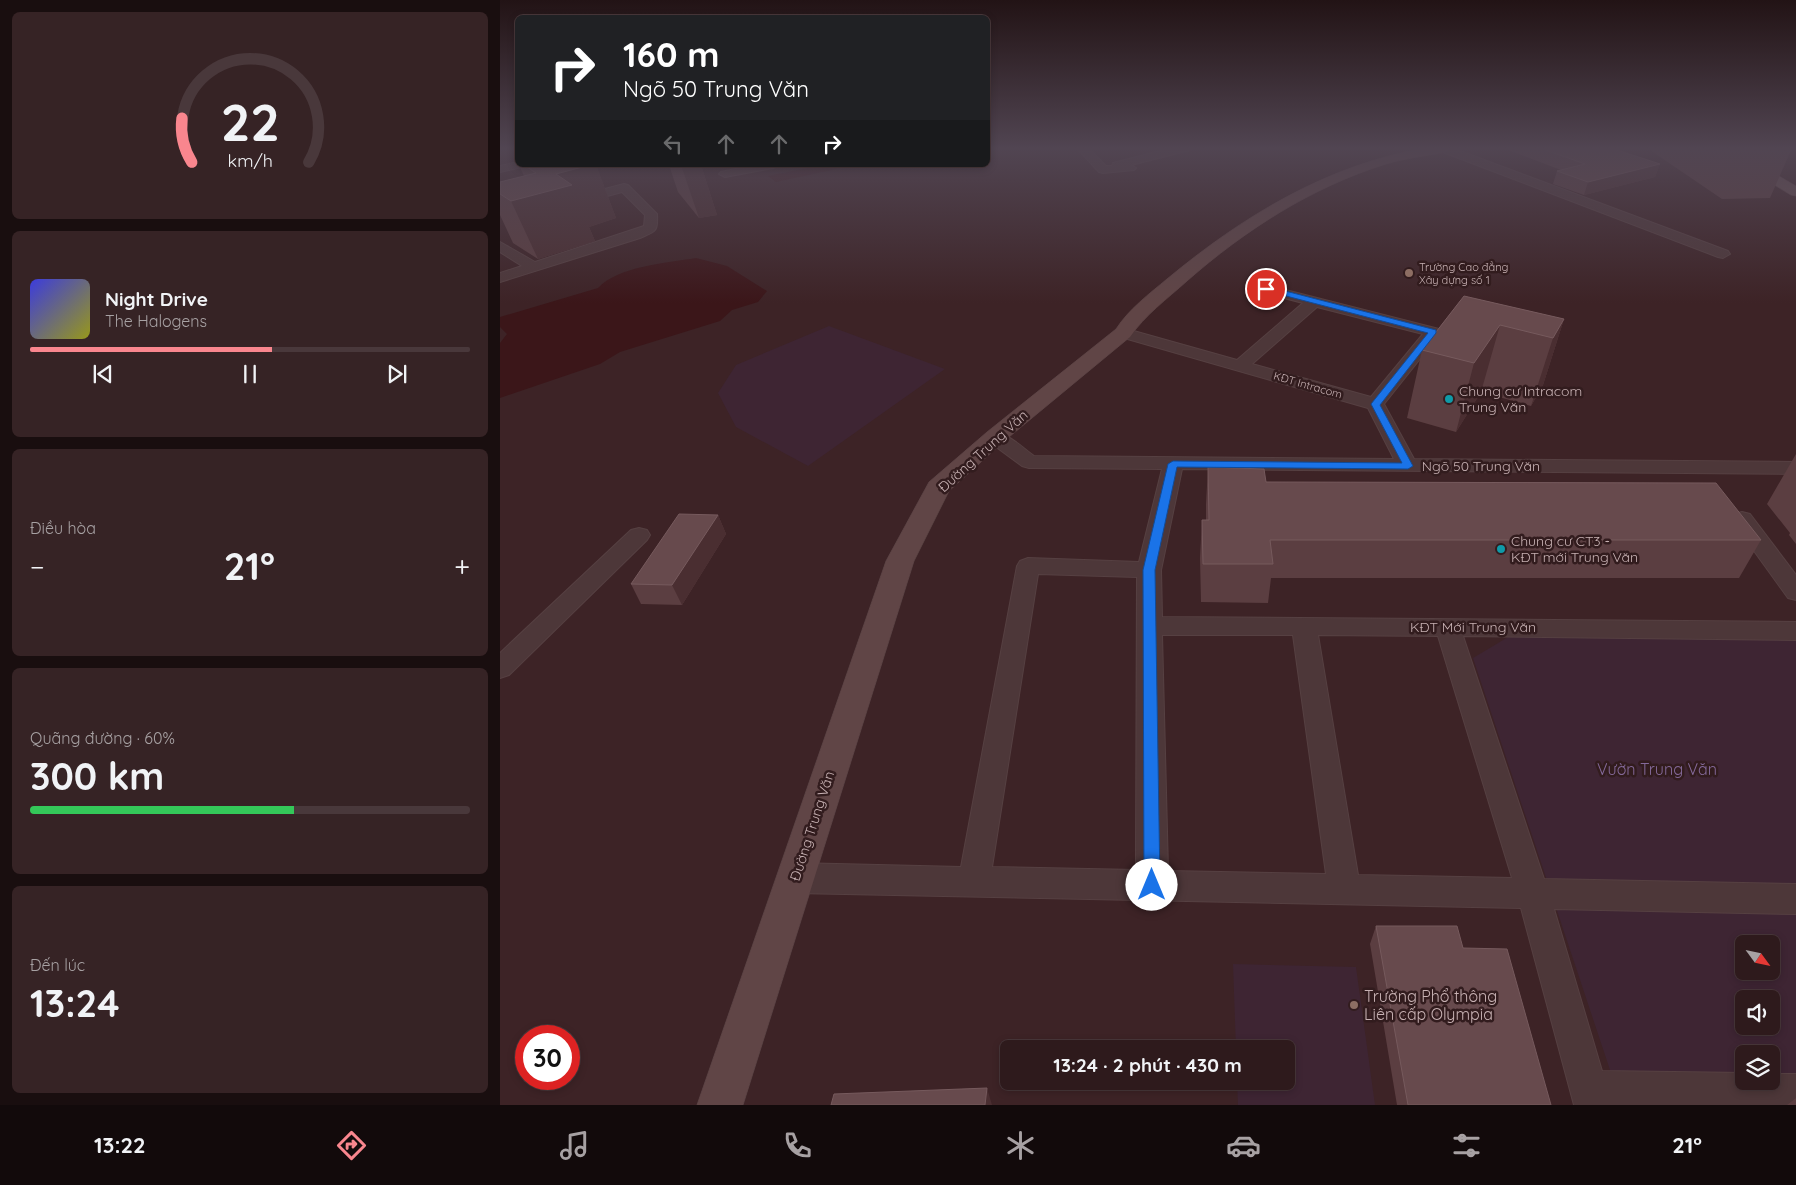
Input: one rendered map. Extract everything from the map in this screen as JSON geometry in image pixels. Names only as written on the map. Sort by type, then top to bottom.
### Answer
[{"type":"street","points":[[567,202],[577,200]]},
{"type":"street","points":[[500,278],[635,235],[651,228],[651,214],[636,200]]},
{"type":"street","name":"Đường Trung Văn","points":[[720,1105],[900,561],[938,486],[1123,333],[1130,322],[1195,264],[1267,212],[1291,200]]},
{"type":"street","points":[[1580,200],[1723,254]]},
{"type":"street","points":[[500,246],[532,267]]},
{"type":"street","points":[[1266,289],[1433,332],[1375,404],[1408,466]]},
{"type":"street","points":[[1240,366],[1314,301]]},
{"type":"street","name":"KĐT Intracom","points":[[1123,333],[1375,404]]},
{"type":"street","name":"Ngõ 50 Trung Văn","points":[[995,437],[1029,462],[1796,468]]},
{"type":"street","points":[[1152,885],[1149,570],[1173,464]]},
{"type":"street","points":[[1705,468],[1796,592]]},
{"type":"street","points":[[500,668],[639,535]]},
{"type":"street","points":[[974,881],[1028,566],[1149,570]]},
{"type":"street","name":"KĐT Mới Trung Văn","points":[[1150,626],[1525,627],[1796,631]]},
{"type":"street","points":[[1304,626],[1344,889]]},
{"type":"street","points":[[1448,628],[1533,893],[1590,1097],[1796,1093]]},
{"type":"street","points":[[795,878],[1796,899]]},
{"type":"green space","points":[[829,326],[945,369],[808,466],[736,427],[718,393],[736,365]]},
{"type":"green space","name":"Vườn Trung Văn","points":[[1525,627],[1796,631],[1796,1085],[1780,1084],[1780,1045],[1735,1045],[1735,1083],[1613,1079],[1473,658]]},
{"type":"green space","points":[[1233,964],[1356,967],[1375,1105],[1238,1105],[1237,1090],[1295,1090],[1295,1040],[1236,1040]]},
{"type":"shaded area","points":[[696,258],[727,266],[767,291],[758,302],[732,310],[720,321],[620,352],[600,364],[500,398],[500,343],[507,334],[500,327],[500,317],[598,288],[607,281],[630,270]]},
{"type":"building","points":[[1464,296],[1564,319],[1553,338],[1500,325],[1474,363],[1422,350]]},
{"type":"building","points":[[1208,467],[1264,469],[1266,482],[1716,483],[1761,540],[1270,540],[1273,564],[1203,564],[1202,520],[1209,520]]},
{"type":"building","points":[[679,514],[718,515],[672,585],[631,584]]},
{"type":"building","points":[[1376,926],[1457,926],[1463,948],[1507,949],[1551,1105],[1408,1105]]},
{"type":"building","points":[[987,1088],[985,1105],[831,1105],[834,1094]]},
{"type":"place","name":"Trường Cao đẳng Xây dựng số 1","points":[[1409,273]]},
{"type":"place","name":"Chung cư Intracom Trung Văn","points":[[1449,399]]},
{"type":"place","name":"Chung cư CT3 - KĐT mới Trung Văn","points":[[1501,549]]},
{"type":"place","name":"Trường Phổ thông Liên cấp Olympia","points":[[1354,1005]]},
{"type":"route","points":[[1152,885],[1149,570],[1173,464],[1408,466],[1375,404],[1433,332],[1266,289]]}]
